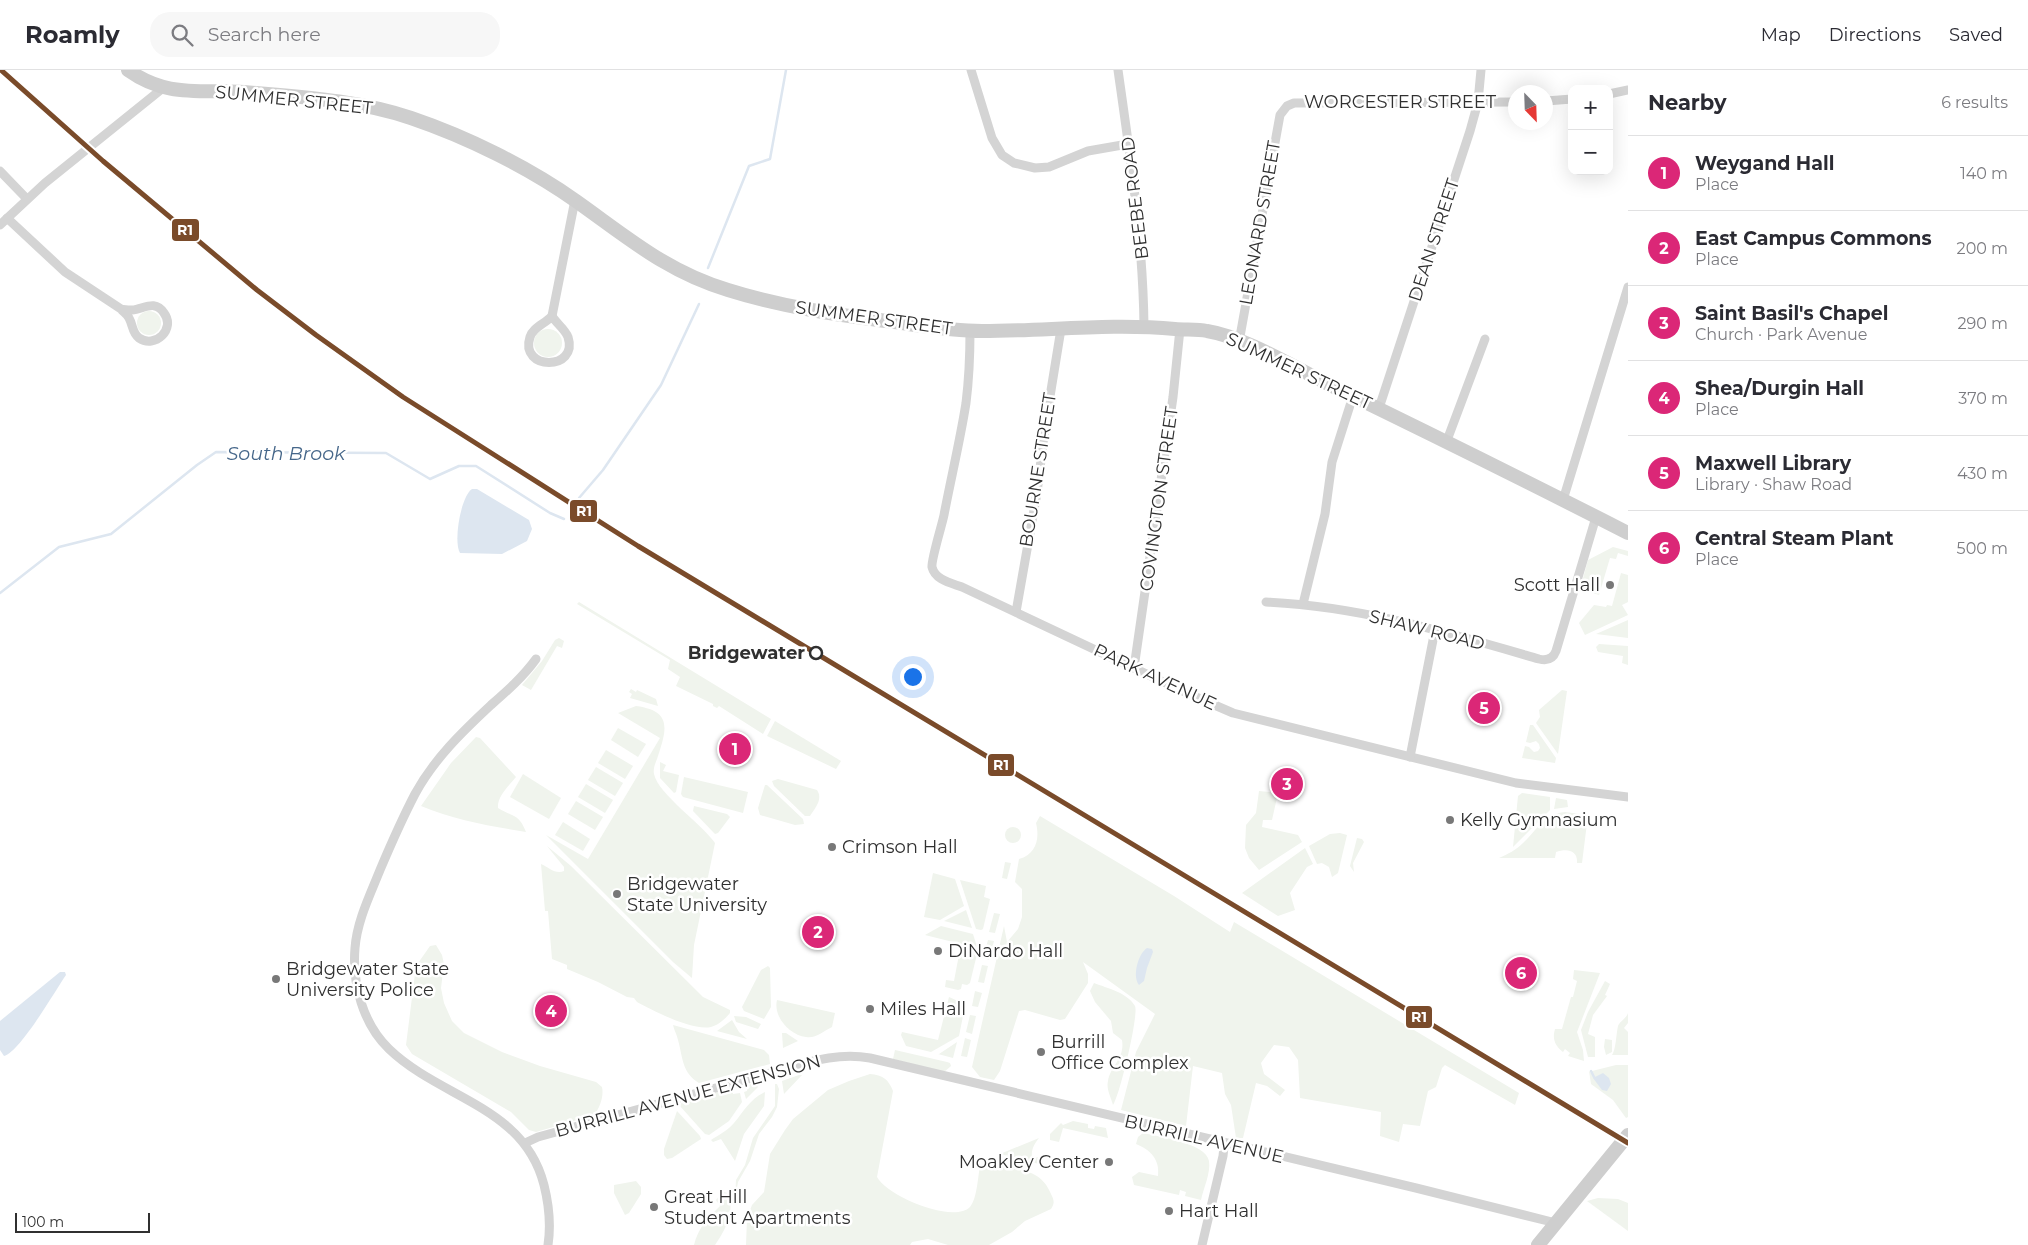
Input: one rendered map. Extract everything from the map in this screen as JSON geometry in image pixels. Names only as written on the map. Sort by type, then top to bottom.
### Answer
[{"type":"main road","name":"SUMMER STREET","points":[[128,70],[149,83],[163,88],[181,91],[220,90],[348,104],[391,112],[425,123],[535,175],[575,200],[646,252],[678,271],[704,283],[745,295],[798,307],[888,322],[970,331],[1144,326],[1211,331],[1240,342],[1379,408],[1628,533]]},
{"type":"main road","points":[[1538,1245],[1628,1135]]},
{"type":"street","points":[[971,70],[992,138],[1002,155],[1014,163],[1042,168],[1088,151],[1128,144]]},
{"type":"street","name":"BEEBE ROAD","points":[[1118,70],[1142,251],[1144,326]]},
{"type":"street","name":"DEAN STREET","points":[[1379,408],[1466,145],[1478,102],[1481,70]]},
{"type":"street","points":[[0,225],[27,198],[139,105],[163,88]]},
{"type":"street","points":[[1613,93],[1628,90]]},
{"type":"street","points":[[1553,100],[1568,99]]},
{"type":"street","name":"WORCESTER STREET","points":[[1286,107],[1294,103],[1508,102]]},
{"type":"street","name":"LEONARD STREET","points":[[1240,342],[1280,115],[1286,107]]},
{"type":"street","points":[[0,172],[27,198]]},
{"type":"street","points":[[552,316],[567,334],[569,347],[567,353],[558,362],[544,363],[533,356],[529,343],[533,330],[552,316],[575,200]]},
{"type":"street","points":[[7,218],[65,272],[121,309],[128,317],[135,334],[141,339],[154,341],[166,331],[167,320],[165,313],[159,308],[149,305],[132,310],[121,309]]},
{"type":"street","points":[[1563,500],[1628,287]]},
{"type":"street","name":"BOURNE STREET","points":[[1016,612],[1037,493],[1044,427],[1061,329]]},
{"type":"street","name":"COVINGTON STREET","points":[[1134,668],[1174,397],[1180,329]]},
{"type":"street","name":"PARK AVENUE","points":[[970,331],[966,403],[942,526],[932,565],[936,575],[943,580],[1240,715],[1528,786],[1628,797]]},
{"type":"street","points":[[1446,442],[1485,339]]},
{"type":"street","points":[[1302,604],[1327,506],[1332,462],[1353,396]]},
{"type":"street","name":"SHAW ROAD","points":[[1266,602],[1302,604],[1381,616],[1539,660],[1550,659],[1556,651],[1596,517]]},
{"type":"street","points":[[1410,757],[1435,630]]},
{"type":"street","points":[[536,659],[517,681],[451,745],[426,777],[394,837],[370,893],[360,921],[355,948],[356,983],[359,998],[370,1022],[384,1043],[394,1053],[425,1075],[498,1118],[525,1143],[540,1171],[546,1192],[550,1224],[548,1245]]},
{"type":"street","name":"BURRILL AVENUE EXTENSION","points":[[525,1143],[539,1136],[806,1063],[830,1057],[852,1056]]},
{"type":"street","name":"BURRILL AVENUE","points":[[852,1056],[870,1058],[1556,1223]]},
{"type":"street","points":[[1202,1245],[1223,1156],[1224,1147],[1220,1142]]},
{"type":"shaded area","points":[[149,311],[154,312],[160,318],[160,328],[154,334],[149,335],[144,334],[138,328],[137,323],[138,318],[144,312]]},
{"type":"shaded area","points":[[548,329],[558,333],[562,343],[558,353],[548,357],[538,353],[534,343],[538,333]]},
{"type":"shaded area","points":[[472,489],[477,489],[529,520],[532,529],[527,541],[502,554],[460,553],[457,539],[459,519],[464,500]]},
{"type":"shaded area","points":[[1613,547],[1628,551],[1628,556],[1618,553],[1616,559],[1610,558],[1599,595],[1580,589],[1588,560]]},
{"type":"shaded area","points":[[1621,573],[1628,575],[1628,602],[1622,605],[1628,615],[1585,635],[1579,623],[1594,605],[1612,606]]},
{"type":"shaded area","points":[[579,602],[771,719],[763,734],[719,706],[717,708],[713,704],[676,686],[680,677],[668,669],[670,660],[577,604]]},
{"type":"shaded area","points":[[1628,620],[1628,638],[1596,634]]},
{"type":"shaded area","points":[[559,638],[564,641],[562,648],[557,646],[531,690],[522,685],[542,661],[555,640]]},
{"type":"shaded area","points":[[1599,644],[1628,646],[1628,665],[1622,663],[1623,656],[1598,652],[1596,647]]},
{"type":"shaded area","points":[[631,689],[656,699],[658,706],[630,698],[632,694],[629,692]]},
{"type":"shaded area","points":[[1562,690],[1567,691],[1558,754],[1536,723],[1540,717],[1539,710]]},
{"type":"shaded area","points":[[636,706],[657,712],[664,724],[663,740],[654,768],[657,782],[663,791],[715,843],[694,945],[692,978],[673,962],[546,835],[588,859],[660,738],[618,713]]},
{"type":"shaded area","points":[[775,721],[841,761],[836,769],[767,736]]},
{"type":"shaded area","points":[[1530,725],[1533,725],[1556,758],[1555,763],[1522,758],[1525,746],[1534,752],[1540,748],[1536,741],[1526,742]]},
{"type":"shaded area","points":[[618,728],[646,744],[638,757],[611,740]]},
{"type":"shaded area","points":[[476,737],[480,738],[516,777],[501,795],[498,808],[518,818],[526,832],[459,819],[421,806],[451,763]]},
{"type":"shaded area","points":[[606,750],[633,766],[625,779],[598,763]]},
{"type":"shaded area","points":[[660,762],[666,765],[663,771],[679,775],[676,792],[674,793],[660,778]]},
{"type":"shaded area","points":[[596,767],[623,783],[615,796],[588,780]]},
{"type":"shaded area","points":[[523,774],[561,798],[549,819],[510,797]]},
{"type":"shaded area","points":[[684,777],[748,792],[743,813],[683,797],[681,794]]},
{"type":"shaded area","points":[[778,779],[817,790],[819,800],[810,816],[805,816],[774,786],[772,781]]},
{"type":"shaded area","points":[[586,784],[613,800],[605,813],[578,797]]},
{"type":"shaded area","points":[[765,785],[803,819],[804,824],[795,825],[760,815],[758,808]]},
{"type":"shaded area","points":[[1259,791],[1278,793],[1272,820],[1263,820],[1262,827],[1298,835],[1302,842],[1259,870],[1249,858],[1245,848],[1246,825],[1256,813]]},
{"type":"shaded area","points":[[1522,793],[1550,797],[1550,810],[1513,847],[1518,796]]},
{"type":"shaded area","points":[[1556,798],[1567,800],[1568,807],[1554,809]]},
{"type":"shaded area","points":[[576,801],[603,817],[595,830],[568,814]]},
{"type":"shaded area","points":[[694,806],[727,814],[730,817],[718,833],[715,834],[693,811]]},
{"type":"shaded area","points":[[1565,812],[1588,815],[1582,863],[1577,863],[1576,855],[1568,850],[1556,852],[1555,858],[1499,858],[1512,852],[1546,819]]},
{"type":"shaded area","points":[[1040,816],[1174,896],[1230,932],[1234,922],[1519,1093],[1515,1105],[1445,1065],[1442,1068],[1436,1087],[1428,1091],[1420,1126],[1403,1124],[1399,1142],[1380,1136],[1381,1112],[1300,1098],[1298,1060],[1289,1047],[1274,1045],[1261,1063],[1264,1074],[1285,1090],[1280,1096],[1267,1086],[1256,1083],[1243,1138],[1236,1138],[1231,1105],[1225,1094],[1222,1073],[1193,1066],[1186,1126],[1121,1110],[1136,1052],[1155,1014],[1083,962],[1088,974],[1088,983],[1065,1019],[1060,1020],[1025,1010],[1019,1011],[1000,1071],[994,1080],[980,1077],[972,1067],[1004,926],[1007,942],[1018,929],[1022,917],[1022,889],[1015,882],[1019,859],[1025,857],[1033,850],[1037,840],[1036,823]]},
{"type":"shaded area","points":[[563,822],[590,839],[583,851],[555,835]]},
{"type":"shaded area","points":[[1013,827],[1019,829],[1021,835],[1019,841],[1013,843],[1007,841],[1005,835],[1007,829]]},
{"type":"shaded area","points":[[1340,833],[1347,835],[1338,873],[1332,877],[1329,867],[1322,863],[1317,864],[1309,846],[1330,834]]},
{"type":"shaded area","points":[[1357,838],[1362,839],[1364,842],[1353,863],[1354,872],[1350,866]]},
{"type":"shaded area","points":[[547,846],[571,866],[703,997],[730,1010],[730,1013],[720,1023],[711,1027],[694,1026],[684,1023],[644,1006],[634,998],[627,997],[567,969],[567,965],[552,959],[548,911],[545,911],[541,864],[558,872],[564,871],[564,867]]},
{"type":"shaded area","points":[[1305,848],[1313,864],[1307,867],[1290,893],[1295,910],[1278,916],[1242,893]]},
{"type":"shaded area","points":[[1005,862],[1011,863],[1007,879],[1002,878]]},
{"type":"shaded area","points":[[933,873],[955,879],[964,906],[940,920],[924,917]]},
{"type":"shaded area","points":[[960,880],[986,886],[984,897],[990,899],[983,929],[981,930],[976,929]]},
{"type":"shaded area","points":[[966,910],[972,928],[944,921]]},
{"type":"shaded area","points":[[994,913],[1000,914],[995,933],[989,932]]},
{"type":"shaded area","points":[[941,926],[973,934],[978,950],[970,983],[967,985],[962,984],[961,989],[958,990],[945,987],[946,980],[954,981],[961,944],[925,935]]},
{"type":"shaded area","points":[[988,940],[994,941],[989,960],[983,958]]},
{"type":"shaded area","points":[[436,945],[442,955],[444,964],[441,988],[444,1003],[452,1021],[464,1033],[502,1052],[540,1066],[596,1082],[602,1087],[602,1098],[594,1115],[536,1132],[529,1130],[511,1112],[412,1054],[406,1045],[416,966],[430,946]]},
{"type":"shaded area","points":[[1147,948],[1152,949],[1153,952],[1144,981],[1139,985],[1136,976],[1137,965],[1141,955]]},
{"type":"shaded area","points":[[982,965],[988,966],[984,983],[978,982]]},
{"type":"shaded area","points":[[768,966],[770,968],[771,1007],[764,1019],[744,1011],[742,1007],[761,970]]},
{"type":"shaded area","points":[[1574,970],[1600,973],[1577,1032],[1583,1050],[1584,1061],[1568,1056],[1570,1053],[1565,1049],[1563,1052],[1560,1050],[1554,1039],[1555,1029],[1562,1029],[1571,997],[1573,997],[1577,981],[1573,979]]},
{"type":"shaded area","points":[[60,972],[65,972],[66,975],[37,1020],[19,1044],[4,1056],[0,1050],[0,1021]]},
{"type":"shaded area","points":[[1605,981],[1610,984],[1605,995],[1607,996],[1593,1015],[1588,1034],[1595,1037],[1595,1057],[1588,1057],[1581,1030],[1588,1012]]},
{"type":"shaded area","points":[[1094,983],[1122,994],[1132,1001],[1135,1006],[1128,1055],[1113,1105],[1108,1084],[1110,1075],[1122,1052],[1122,1040],[1113,1033],[1111,1021],[1095,1002],[1090,991]]},
{"type":"shaded area","points":[[975,991],[982,993],[978,1007],[972,1006]]},
{"type":"shaded area","points":[[949,997],[958,1001],[957,1006],[961,1007],[964,1011],[959,1036],[931,1052],[906,1046],[901,1035],[902,1032],[938,1040]]},
{"type":"shaded area","points":[[777,1000],[835,1013],[832,1027],[813,1037],[794,1033],[788,1029],[780,1018],[776,1006]]},
{"type":"shaded area","points":[[1628,1013],[1628,1023],[1624,1028],[1628,1032],[1628,1055],[1612,1055],[1618,1026]]},
{"type":"shaded area","points":[[970,1015],[976,1016],[972,1034],[966,1032]]},
{"type":"shaded area","points":[[734,1016],[746,1017],[761,1024],[758,1029],[736,1022]]},
{"type":"shaded area","points":[[732,1020],[739,1032],[747,1039],[717,1031]]},
{"type":"shaded area","points":[[673,1025],[764,1050],[769,1055],[770,1064],[699,1083],[686,1070]]},
{"type":"shaded area","points":[[782,1033],[786,1033],[798,1041],[783,1048]]},
{"type":"shaded area","points":[[965,1038],[971,1040],[967,1057],[961,1056]]},
{"type":"shaded area","points":[[1605,1039],[1612,1040],[1612,1052],[1606,1055],[1604,1047]]},
{"type":"shaded area","points":[[957,1042],[953,1058],[938,1054],[939,1054]]},
{"type":"shaded area","points":[[895,1050],[947,1062],[951,1066],[944,1072],[893,1059]]},
{"type":"shaded area","points":[[1616,1065],[1628,1065],[1628,1117],[1626,1118],[1613,1100],[1591,1084],[1589,1071],[1591,1073],[1592,1071]]},
{"type":"shaded area","points":[[1603,1073],[1609,1078],[1611,1084],[1607,1091],[1602,1090],[1593,1078]]},
{"type":"shaded area","points":[[870,1074],[884,1078],[893,1091],[877,1177],[893,1192],[921,1206],[950,1212],[962,1211],[970,1207],[976,1193],[980,1166],[983,1163],[988,1163],[1021,1170],[1039,1177],[1048,1187],[1053,1198],[1054,1203],[1051,1209],[1025,1221],[1012,1232],[989,1245],[948,1245],[928,1239],[912,1242],[910,1245],[746,1245],[747,1218],[752,1205],[764,1192],[770,1154],[785,1130],[793,1119],[828,1090]]},
{"type":"shaded area","points":[[802,1075],[784,1094],[782,1081]]},
{"type":"shaded area","points":[[757,1082],[758,1087],[746,1099],[744,1092],[747,1091],[748,1085]]},
{"type":"shaded area","points":[[775,1084],[777,1084],[779,1089],[777,1107],[759,1134],[750,1161],[738,1182],[735,1198],[736,1180],[745,1165],[753,1138],[775,1106]]},
{"type":"shaded area","points":[[732,1088],[733,1094],[740,1093],[742,1102],[729,1121],[709,1135],[705,1134],[680,1106],[682,1102],[721,1091],[727,1092]]},
{"type":"shaded area","points":[[765,1092],[764,1106],[744,1134],[735,1161],[721,1139],[713,1142],[711,1140],[729,1128],[751,1102]]},
{"type":"shaded area","points":[[677,1111],[701,1139],[672,1158],[667,1159],[664,1155],[664,1149]]},
{"type":"shaded area","points":[[1073,1121],[1088,1124],[1088,1128],[1094,1129],[1095,1126],[1106,1128],[1108,1138],[1063,1128],[1059,1142],[1050,1140],[1050,1134],[1061,1123],[1063,1125]]},
{"type":"shaded area","points":[[1143,1133],[1191,1145],[1206,1155],[1209,1161],[1209,1171],[1201,1200],[1185,1196],[1186,1192],[1180,1190],[1179,1195],[1134,1185],[1132,1177],[1139,1172],[1158,1176],[1156,1160],[1146,1149],[1136,1144],[1138,1137]]},
{"type":"shaded area","points":[[1039,1138],[1033,1147],[1032,1158],[1040,1157],[1041,1163],[1039,1164],[1000,1154]]},
{"type":"shaded area","points":[[636,1181],[641,1187],[641,1194],[629,1213],[625,1215],[614,1193],[614,1185]]},
{"type":"shaded area","points":[[723,1192],[728,1193],[730,1214],[723,1233],[715,1245],[694,1245],[701,1228],[720,1206],[716,1200]]},
{"type":"shaded area","points":[[1598,1198],[1618,1199],[1628,1203],[1628,1231],[1587,1201]]},
{"type":"waterway","name":"South Brook","points":[[708,268],[749,166],[770,159],[786,70]]},
{"type":"waterway","name":"South Brook","points":[[579,498],[603,470],[661,385],[699,304]]},
{"type":"waterway","name":"South Brook","points":[[0,593],[59,547],[111,534],[216,452],[386,453],[430,479],[459,466],[476,466],[550,513],[564,519]]},
{"type":"waterway","points":[[1591,1071],[1594,1077]]},
{"type":"transit line","name":"R1","points":[[1,70],[103,161],[257,290],[403,397],[638,546],[1628,1143]]},
{"type":"place","name":"Scott Hall","points":[[1610,585]]},
{"type":"place","name":"Bridgewater","points":[[816,653]]},
{"type":"place","name":"Maxwell Library","points":[[1484,708]]},
{"type":"place","name":"Weygand Hall","points":[[735,749]]},
{"type":"place","name":"Saint Basil's Chapel","points":[[1287,784]]},
{"type":"place","name":"Kelly Gymnasium","points":[[1450,820]]},
{"type":"place","name":"Crimson Hall","points":[[832,847]]},
{"type":"place","name":"Bridgewater State University","points":[[617,894]]},
{"type":"place","name":"East Campus Commons","points":[[818,932]]},
{"type":"place","name":"DiNardo Hall","points":[[938,951]]},
{"type":"place","name":"Central Steam Plant","points":[[1521,973]]},
{"type":"place","name":"Bridgewater State University Police","points":[[276,979]]},
{"type":"place","name":"Miles Hall","points":[[870,1009]]},
{"type":"place","name":"Shea/Durgin Hall","points":[[551,1011]]},
{"type":"place","name":"Burrill Office Complex","points":[[1041,1052]]},
{"type":"place","name":"Moakley Center","points":[[1109,1162]]},
{"type":"place","name":"Great Hill Student Apartments","points":[[654,1207]]},
{"type":"place","name":"Hart Hall","points":[[1169,1211]]}]
